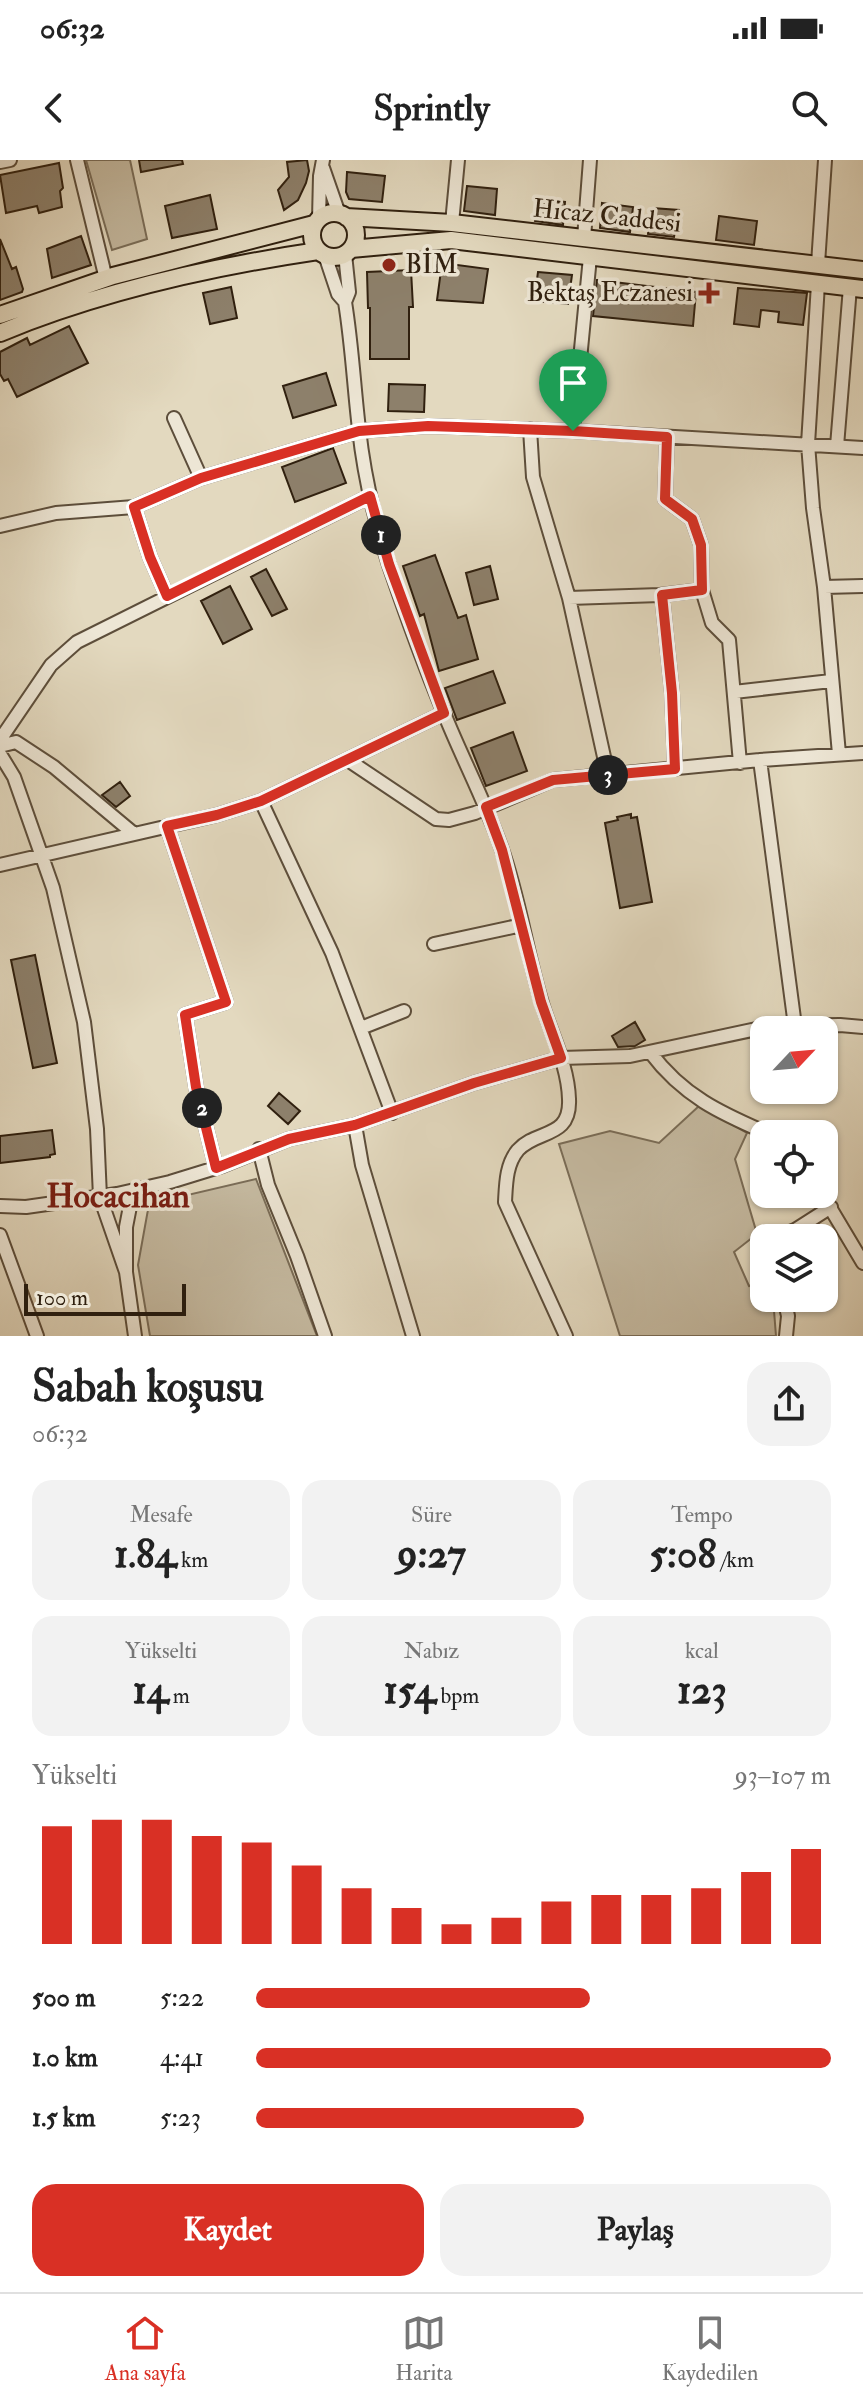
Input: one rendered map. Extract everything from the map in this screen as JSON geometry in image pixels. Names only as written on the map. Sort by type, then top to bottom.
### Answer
[{"type":"main road","points":[[0,315],[106,279],[317,222],[332,213],[342,215],[351,222],[356,236],[348,252],[339,257],[322,253],[250,262],[113,293],[0,333]]},
{"type":"main road","name":"Hicaz Caddesi","points":[[342,215],[452,223],[863,270]]},
{"type":"main road","points":[[317,222],[312,239],[322,253]]},
{"type":"main road","name":"Hicaz Caddesi","points":[[348,252],[451,240],[856,288]]},
{"type":"street","points":[[0,162],[10,160]]},
{"type":"street","points":[[77,160],[106,279]]},
{"type":"street","points":[[452,223],[458,160]]},
{"type":"street","points":[[584,238],[590,160]]},
{"type":"street","points":[[818,264],[825,160]]},
{"type":"street","points":[[323,164],[342,215]]},
{"type":"street","points":[[317,222],[323,164]]},
{"type":"street","points":[[348,252],[349,292],[345,302],[353,353],[359,431],[370,496],[389,564],[444,713],[502,850],[541,1002],[566,1077],[570,1101],[566,1119],[558,1129],[520,1147],[512,1160],[505,1202],[566,1336]]},
{"type":"street","points":[[322,253],[338,294],[345,302]]},
{"type":"street","points":[[573,431],[590,257]]},
{"type":"street","points":[[818,284],[808,444],[839,754]]},
{"type":"street","points":[[837,446],[856,288]]},
{"type":"street","points":[[174,418],[201,478]]},
{"type":"street","points":[[0,526],[56,513],[134,507],[201,478],[359,431],[428,426],[530,429],[863,448]]},
{"type":"street","points":[[530,429],[533,477],[569,598],[608,775]]},
{"type":"street","points":[[667,437],[665,499],[692,519],[701,545],[702,590],[712,623],[729,640],[740,763]]},
{"type":"street","points":[[0,743],[51,665],[77,642],[370,496]]},
{"type":"street","points":[[134,507],[167,596]]},
{"type":"street","points":[[824,587],[863,586]]},
{"type":"street","points":[[569,598],[662,595],[702,590]]},
{"type":"street","points":[[662,595],[672,693],[675,769]]},
{"type":"street","points":[[734,692],[831,681]]},
{"type":"street","points":[[0,865],[217,815],[261,801],[444,713]]},
{"type":"street","points":[[0,743],[16,742],[54,767],[133,833]]},
{"type":"street","points":[[348,760],[436,819],[449,820],[475,813],[553,780],[863,753]]},
{"type":"street","points":[[0,754],[14,777],[53,888],[84,1022],[97,1129],[100,1197],[126,1272]]},
{"type":"street","points":[[760,760],[794,1016]]},
{"type":"street","points":[[261,801],[332,953],[392,1113]]},
{"type":"street","points":[[167,826],[226,1002],[185,1015],[196,1087],[216,1168]]},
{"type":"street","points":[[434,944],[522,925]]},
{"type":"street","points":[[361,1028],[404,1011]]},
{"type":"street","points":[[838,1025],[863,1027]]},
{"type":"street","points":[[0,1206],[26,1207],[133,1191],[216,1168],[289,1139],[355,1125],[474,1083],[561,1058],[630,1056],[750,1031]]},
{"type":"street","points":[[650,1052],[667,1074],[689,1092],[721,1114],[750,1126]]},
{"type":"street","points":[[355,1125],[362,1165],[413,1336]]},
{"type":"street","points":[[259,1149],[268,1185],[325,1336]]},
{"type":"street","points":[[133,1191],[126,1227],[126,1272],[135,1336]]},
{"type":"street","points":[[804,1224],[829,1208]]},
{"type":"street","points":[[832,1208],[863,1263]]},
{"type":"street","points":[[0,1235],[37,1336]]},
{"type":"street","points":[[786,1312],[789,1328],[786,1336]]},
{"type":"shaded area","points":[[86,160],[130,160],[147,239],[112,250]]},
{"type":"shaded area","points":[[699,1106],[747,1133],[735,1159],[754,1224],[750,1224],[750,1239],[734,1252],[750,1286],[750,1312],[774,1312],[776,1336],[620,1336],[559,1144],[610,1131],[659,1143]]},
{"type":"shaded area","points":[[256,1179],[317,1336],[150,1336],[138,1265],[149,1204]]},
{"type":"building","points":[[139,160],[182,160],[183,164],[141,172]]},
{"type":"building","points":[[307,160],[309,171],[306,183],[298,200],[284,210],[278,190],[289,177],[287,162]]},
{"type":"building","points":[[59,163],[62,207],[39,213],[37,206],[6,213],[0,175]]},
{"type":"building","points":[[347,172],[385,176],[382,202],[349,199],[346,192]]},
{"type":"building","points":[[467,186],[497,189],[495,215],[464,211]]},
{"type":"building","points":[[210,195],[217,229],[172,238],[165,206]]},
{"type":"building","points":[[537,199],[565,202],[563,225],[535,221]]},
{"type":"building","points":[[602,203],[633,207],[630,232],[600,228]]},
{"type":"building","points":[[652,208],[679,210],[674,237],[648,234]]},
{"type":"building","points":[[719,216],[757,221],[754,245],[716,240]]},
{"type":"building","points":[[81,236],[91,265],[52,278],[47,249]]},
{"type":"building","points":[[0,239],[12,269],[16,267],[23,289],[0,300]]},
{"type":"building","points":[[442,263],[488,269],[483,303],[437,300]]},
{"type":"building","points":[[411,270],[413,307],[409,307],[409,359],[370,359],[367,272]]},
{"type":"building","points":[[538,272],[572,275],[568,304],[534,301]]},
{"type":"building","points":[[597,280],[696,292],[693,326],[593,316]]},
{"type":"building","points":[[231,287],[237,318],[210,324],[203,293]]},
{"type":"building","points":[[738,288],[807,293],[803,325],[778,322],[779,312],[761,310],[759,327],[734,324]]},
{"type":"building","points":[[69,326],[88,363],[17,397],[8,379],[4,381],[0,374],[0,352],[27,338],[30,345]]},
{"type":"building","points":[[326,373],[336,405],[293,418],[283,386]]},
{"type":"building","points":[[389,384],[425,385],[424,412],[388,411]]},
{"type":"building","points":[[333,448],[346,483],[295,502],[282,467]]},
{"type":"building","points":[[435,555],[458,618],[466,615],[478,659],[439,671],[424,614],[420,616],[403,566]]},
{"type":"building","points":[[490,566],[498,599],[474,605],[466,573]]},
{"type":"building","points":[[266,569],[287,609],[272,616],[251,577]]},
{"type":"building","points":[[230,586],[252,629],[223,644],[201,601]]},
{"type":"building","points":[[493,671],[505,703],[457,720],[445,688]]},
{"type":"building","points":[[513,732],[527,771],[486,786],[471,748]]},
{"type":"building","points":[[120,782],[130,796],[116,807],[102,795]]},
{"type":"building","points":[[631,814],[631,818],[637,817],[652,902],[620,908],[605,823]]},
{"type":"building","points":[[35,955],[57,1063],[33,1068],[11,960]]},
{"type":"building","points":[[635,1022],[645,1040],[635,1046],[618,1047],[612,1036]]},
{"type":"building","points":[[279,1093],[300,1111],[288,1124],[268,1106]]},
{"type":"building","points":[[52,1130],[55,1154],[0,1163],[0,1136]]},
{"type":"place","name":"BİM","points":[[389,265]]},
{"type":"place","name":"Bektaş Eczanesi","points":[[709,293]]},
{"type":"district","name":"Hocacihan","points":[[118,1196]]},
{"type":"route","points":[[428,426],[573,431],[667,437],[665,499],[692,519],[701,545],[702,590],[662,595],[672,693],[675,769],[553,780],[486,807],[502,850],[541,1002],[561,1058],[474,1083],[355,1125],[289,1139],[216,1168],[196,1087],[185,1015],[226,1002],[167,826],[261,801],[444,713],[389,564],[370,496],[167,596],[134,507],[201,478],[359,431],[428,426]]}]
